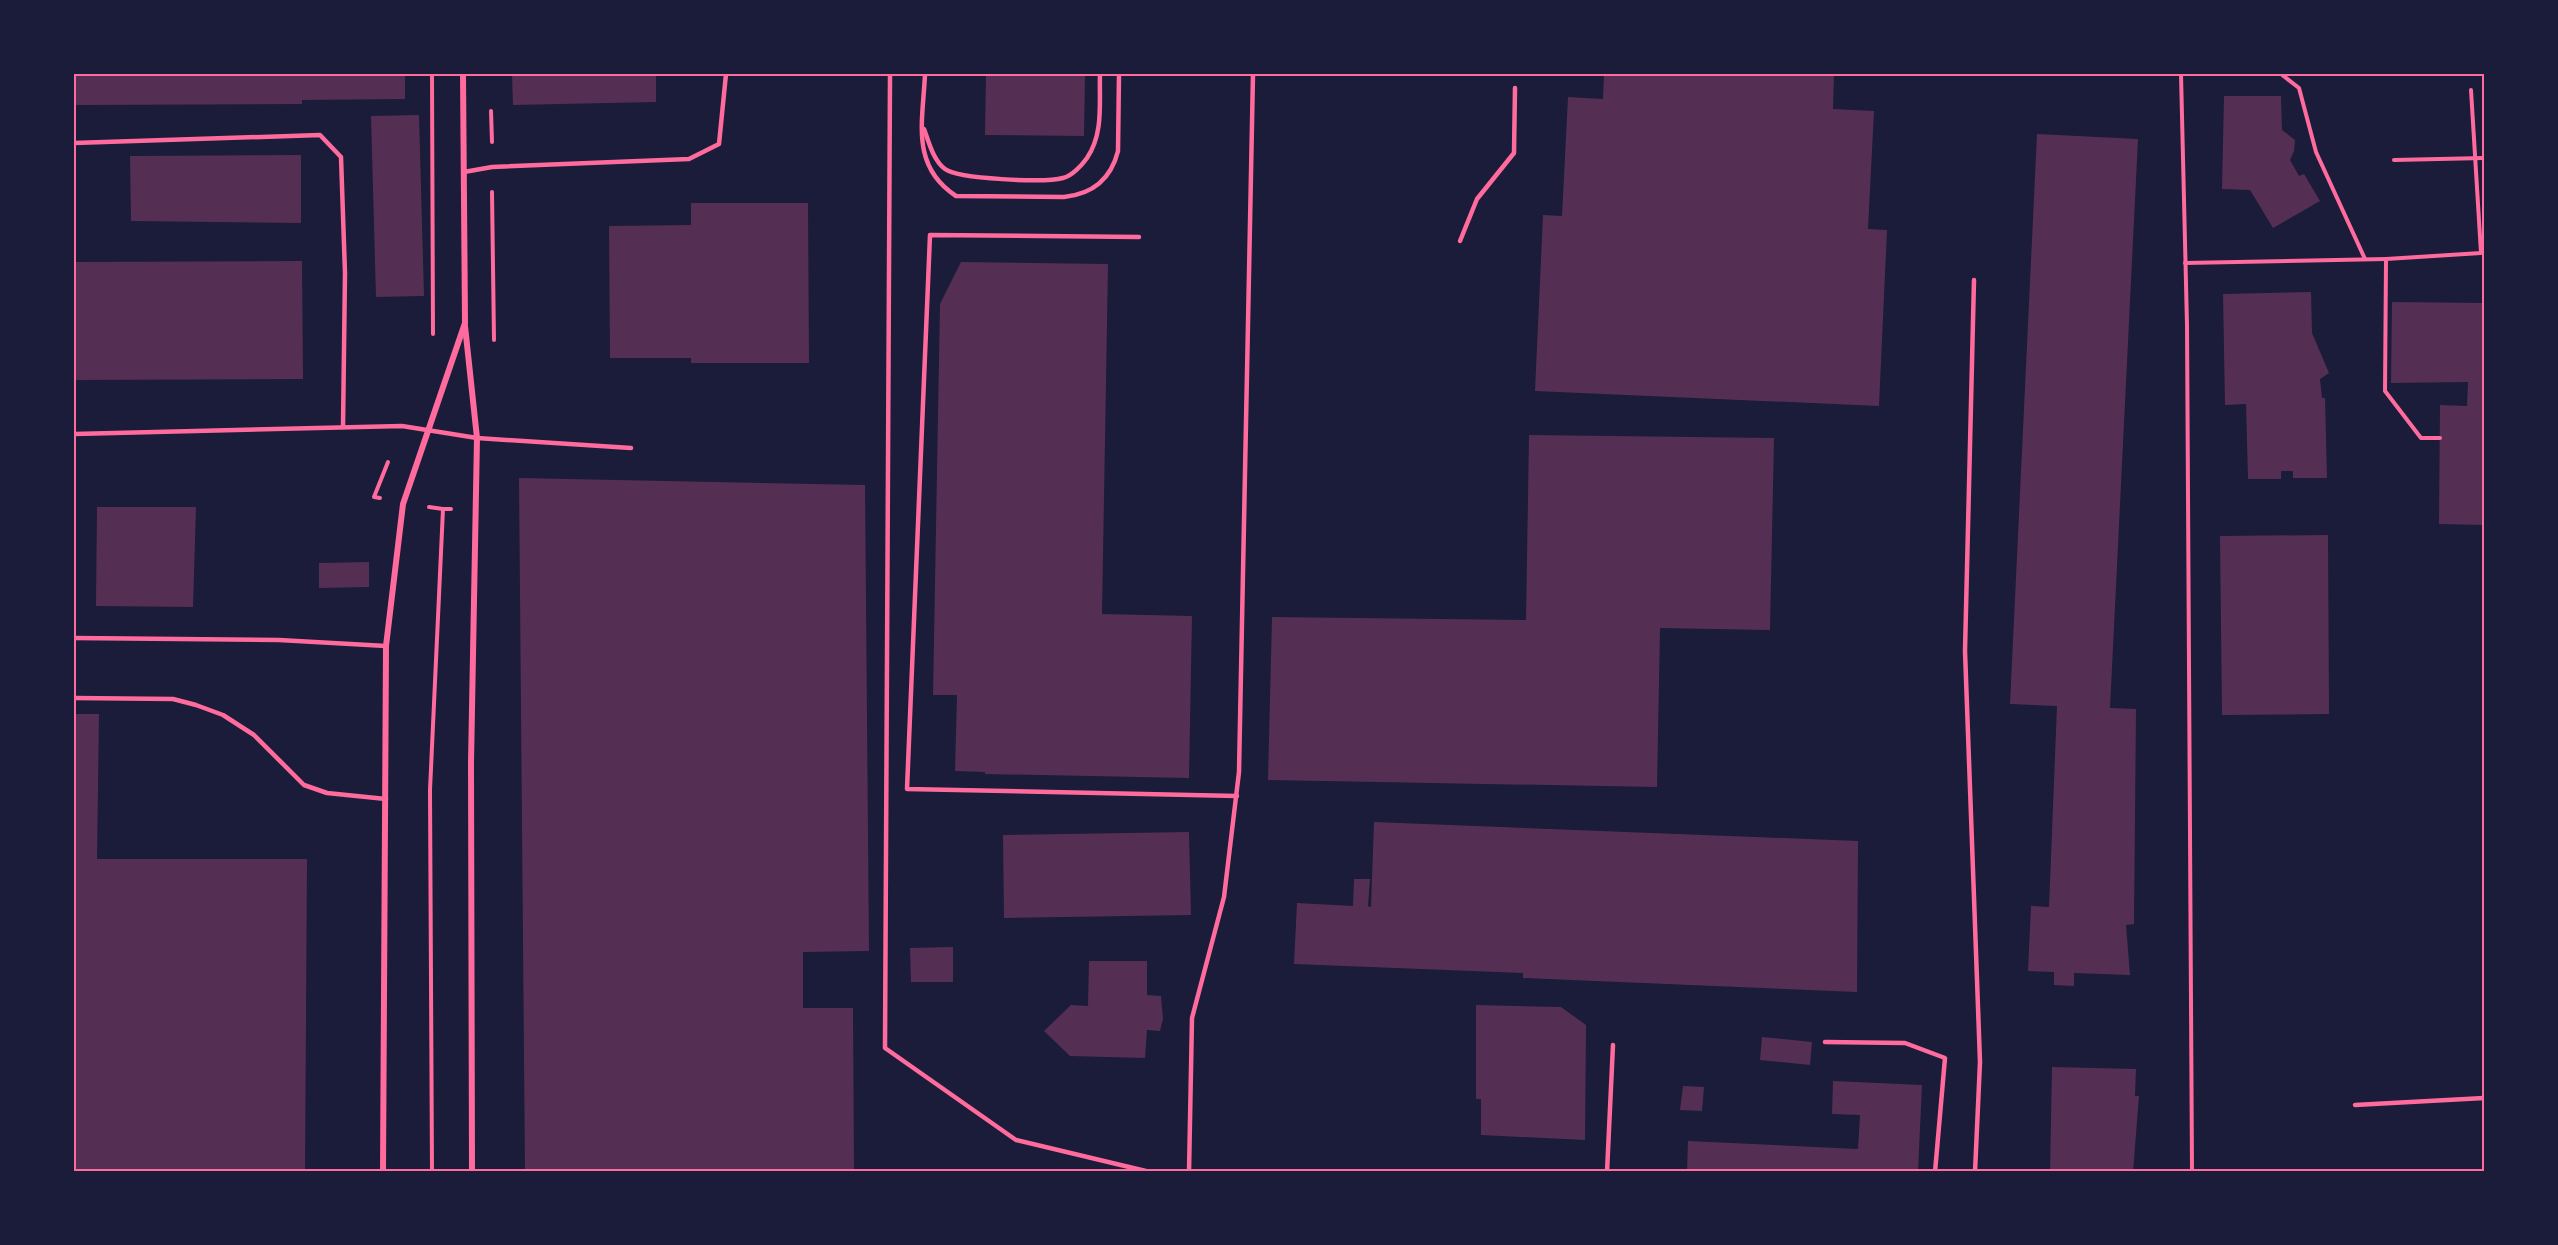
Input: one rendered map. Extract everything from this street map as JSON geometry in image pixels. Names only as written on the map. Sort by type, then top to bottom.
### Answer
[{"type":"street","points":[[464,74],[465,323],[477,438],[471,763],[472,1172]]},
{"type":"street","points":[[383,1172],[386,646],[403,504],[465,323]]},
{"type":"lane","points":[[464,172],[492,167],[689,159],[719,144],[726,74]]},
{"type":"lane","points":[[890,74],[885,1048],[1016,1140],[1150,1172]]},
{"type":"lane","points":[[925,74],[922,147],[931,174],[941,187],[956,196],[1077,196],[1100,184],[1114,164],[1118,152],[1119,74]]},
{"type":"lane","points":[[923,126],[936,159],[946,170],[968,176],[1011,180],[1064,178],[1086,159],[1099,133],[1100,74]]},
{"type":"lane","points":[[1189,1172],[1192,1018],[1224,897],[1239,772],[1253,74]]},
{"type":"lane","points":[[1460,241],[1477,199],[1514,153],[1515,88]]},
{"type":"lane","points":[[74,143],[320,135],[341,158],[345,273],[343,428]]},
{"type":"lane","points":[[1139,237],[930,235],[907,789],[1237,796]]},
{"type":"lane","points":[[1974,280],[1965,651],[1980,1062],[1975,1172]]},
{"type":"lane","points":[[74,434],[402,426],[477,438],[631,448]]},
{"type":"lane","points":[[74,638],[268,640],[386,646]]},
{"type":"lane","points":[[74,698],[173,699],[196,705],[223,715],[254,735],[303,785],[327,793],[386,799]]},
{"type":"lane","points":[[1825,1042],[1905,1042],[1945,1058],[1935,1172]]},
{"type":"lane","points":[[1607,1172],[1613,1045]]},
{"type":"lane","points":[[2355,1105],[2484,1098]]},
{"type":"path","points":[[432,74],[433,336]]},
{"type":"path","points":[[2181,74],[2185,263],[2192,1172]]},
{"type":"path","points":[[2281,74],[2298,88],[2316,152],[2365,259]]},
{"type":"path","points":[[2185,263],[2386,259],[2483,253],[2471,90]]},
{"type":"path","points":[[2394,160],[2484,158]]},
{"type":"path","points":[[2386,259],[2385,391],[2421,438],[2440,438]]},
{"type":"path","points":[[402,426],[374,497],[403,504],[443,509]]},
{"type":"building","points":[[74,74],[405,74],[405,99],[302,100],[302,104],[74,105]]},
{"type":"building","points":[[512,74],[656,74],[656,102],[513,105]]},
{"type":"building","points":[[986,74],[1085,74],[1084,136],[985,135]]},
{"type":"building","points":[[1604,74],[1834,74],[1833,109],[1874,111],[1868,229],[1887,230],[1879,406],[1535,391],[1543,215],[1562,216],[1568,97],[1603,99]]},
{"type":"building","points":[[2224,96],[2281,96],[2282,130],[2295,140],[2290,160],[2299,176],[2304,174],[2320,201],[2273,228],[2250,190],[2222,189]]},
{"type":"building","points":[[419,115],[424,296],[376,297],[371,116]]},
{"type":"building","points":[[2037,134],[2138,139],[2110,708],[2136,709],[2134,924],[2126,925],[2130,975],[2074,973],[2074,986],[2054,985],[2054,972],[2028,971],[2031,906],[2049,907],[2057,706],[2010,704]]},
{"type":"building","points":[[301,155],[301,223],[131,221],[130,156]]},
{"type":"building","points":[[691,203],[808,203],[809,363],[691,363],[691,358],[610,358],[609,226],[691,225]]},
{"type":"building","points":[[302,261],[303,379],[74,380],[74,262]]},
{"type":"building","points":[[961,262],[1108,264],[1102,614],[1192,616],[1189,778],[985,774],[985,772],[955,771],[957,695],[933,695],[940,304]]},
{"type":"building","points":[[2311,292],[2312,333],[2329,373],[2320,379],[2322,398],[2325,398],[2327,478],[2293,478],[2293,471],[2281,471],[2281,479],[2248,479],[2246,404],[2225,405],[2223,294]]},
{"type":"building","points":[[2392,302],[2484,303],[2484,525],[2439,524],[2440,405],[2467,406],[2468,382],[2391,383]]},
{"type":"building","points":[[1529,435],[1774,438],[1770,630],[1660,628],[1657,787],[1268,780],[1272,617],[1526,620]]},
{"type":"building","points":[[519,478],[865,485],[869,951],[803,952],[803,1008],[853,1008],[854,1172],[525,1172]]},
{"type":"building","points":[[97,507],[196,507],[193,607],[96,606]]},
{"type":"building","points":[[2328,535],[2329,714],[2222,715],[2220,536]]},
{"type":"building","points":[[369,562],[369,587],[319,588],[319,563]]},
{"type":"building","points":[[74,714],[99,714],[97,859],[307,859],[305,1172],[74,1172]]},
{"type":"building","points":[[1374,822],[1858,841],[1857,992],[1523,978],[1523,973],[1294,964],[1297,903],[1353,906],[1354,879],[1370,879],[1368,906],[1371,907]]},
{"type":"building","points":[[1189,832],[1191,915],[1004,918],[1003,835]]},
{"type":"building","points":[[953,947],[953,982],[911,982],[910,948]]},
{"type":"building","points":[[1089,961],[1147,961],[1147,995],[1161,996],[1163,1019],[1160,1031],[1147,1030],[1145,1058],[1070,1056],[1044,1031],[1071,1005],[1088,1006]]},
{"type":"building","points":[[1476,1005],[1561,1007],[1586,1025],[1585,1140],[1481,1135],[1481,1099],[1476,1099]]},
{"type":"building","points":[[1762,1037],[1812,1042],[1810,1065],[1760,1060]]},
{"type":"building","points":[[2052,1067],[2136,1069],[2135,1096],[2139,1096],[2133,1172],[2050,1172]]},
{"type":"building","points":[[1833,1081],[1922,1085],[1918,1172],[1687,1172],[1688,1141],[1858,1149],[1860,1115],[1832,1114]]},
{"type":"building","points":[[1683,1086],[1704,1087],[1702,1111],[1680,1110]]}]
